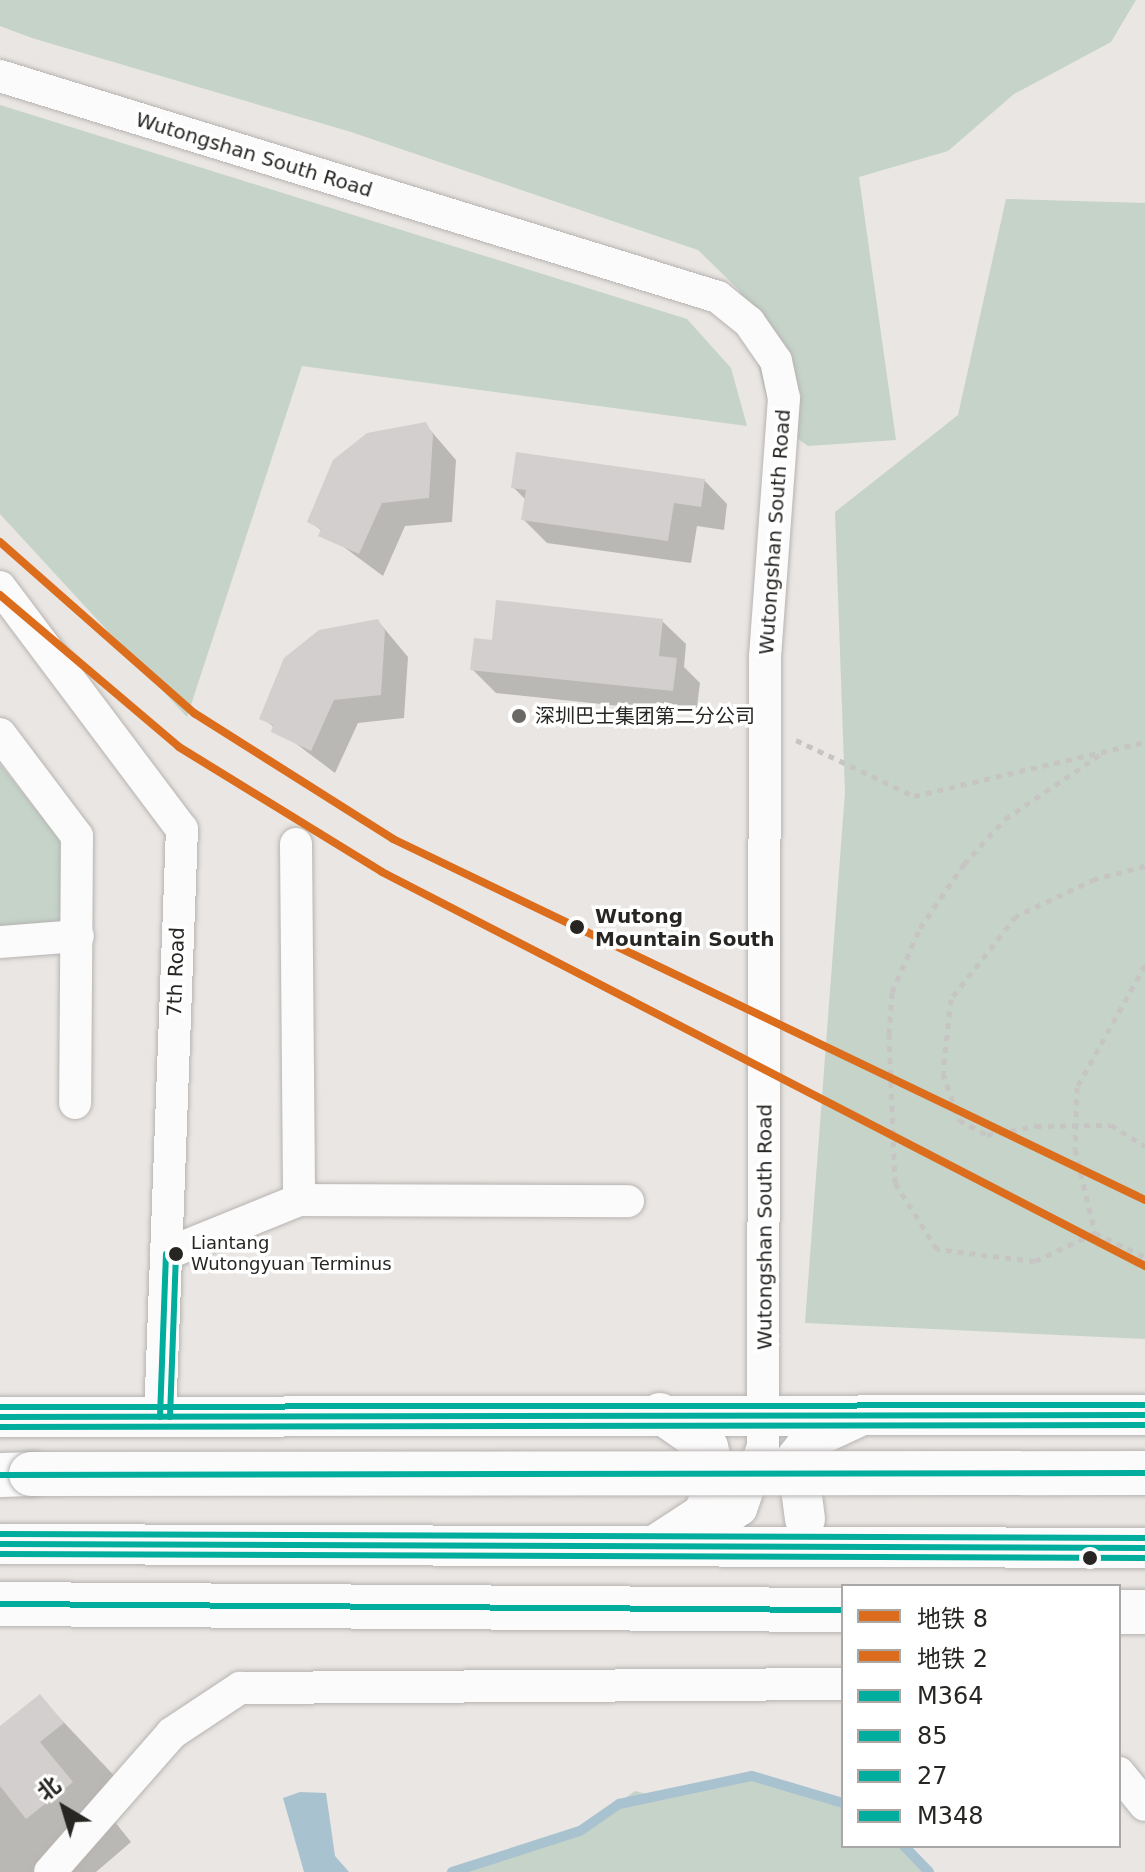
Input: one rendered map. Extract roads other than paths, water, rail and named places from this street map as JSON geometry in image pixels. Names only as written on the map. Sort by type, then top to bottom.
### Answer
[{"type":"highway","points":[[16,1474],[1145,1473]]},
{"type":"highway","points":[[0,1604],[841,1610]]},
{"type":"highway","points":[[1121,1612],[1145,1612]]},
{"type":"main road","points":[[660,1413],[708,1447],[717,1483],[703,1514],[669,1547]]},
{"type":"main road","points":[[0,1417],[660,1413],[763,1428],[881,1413],[1145,1415]]},
{"type":"main road","points":[[805,1519],[795,1477],[811,1439],[881,1413]]},
{"type":"main road","points":[[0,1544],[1145,1548]]},
{"type":"street","name":"Wutongshan South Road","points":[[0,76],[718,297],[749,322],[776,361],[784,398],[766,726],[763,1428],[741,1509],[669,1547]]},
{"type":"street","name":"7th Road","points":[[0,587],[182,829],[160,1417]]},
{"type":"street","points":[[0,734],[77,836],[75,1103]]},
{"type":"street","points":[[296,844],[299,1200]]},
{"type":"street","points":[[0,942],[78,936]]},
{"type":"street","points":[[166,1254],[299,1200],[628,1201]]},
{"type":"street","name":"Wutongshan South Road","points":[[763,1428],[780,1489],[805,1519],[851,1545]]},
{"type":"street","points":[[50,1872],[172,1733],[210,1701],[240,1688],[841,1684]]},
{"type":"street","points":[[1121,1775],[1145,1805]]},
{"type":"water","points":[[300,1792],[326,1793],[335,1856],[349,1872],[304,1872],[283,1798]]},
{"type":"waterway","points":[[452,1872],[580,1831],[619,1804],[752,1776],[841,1802]]},
{"type":"waterway","points":[[906,1848],[929,1872]]},
{"type":"metro line","name":"2","points":[[0,542],[194,713],[393,839],[1145,1200]]},
{"type":"metro line","name":"8","points":[[0,595],[179,747],[382,872],[1145,1266]]},
{"type":"place","name":"深圳巴士集团第二分公司","points":[[519,716]]},
{"type":"place","name":"Wutong Mountain South","points":[[577,927]]},
{"type":"place","name":"Liantang Wutongyuan Terminus","points":[[176,1254]]}]
